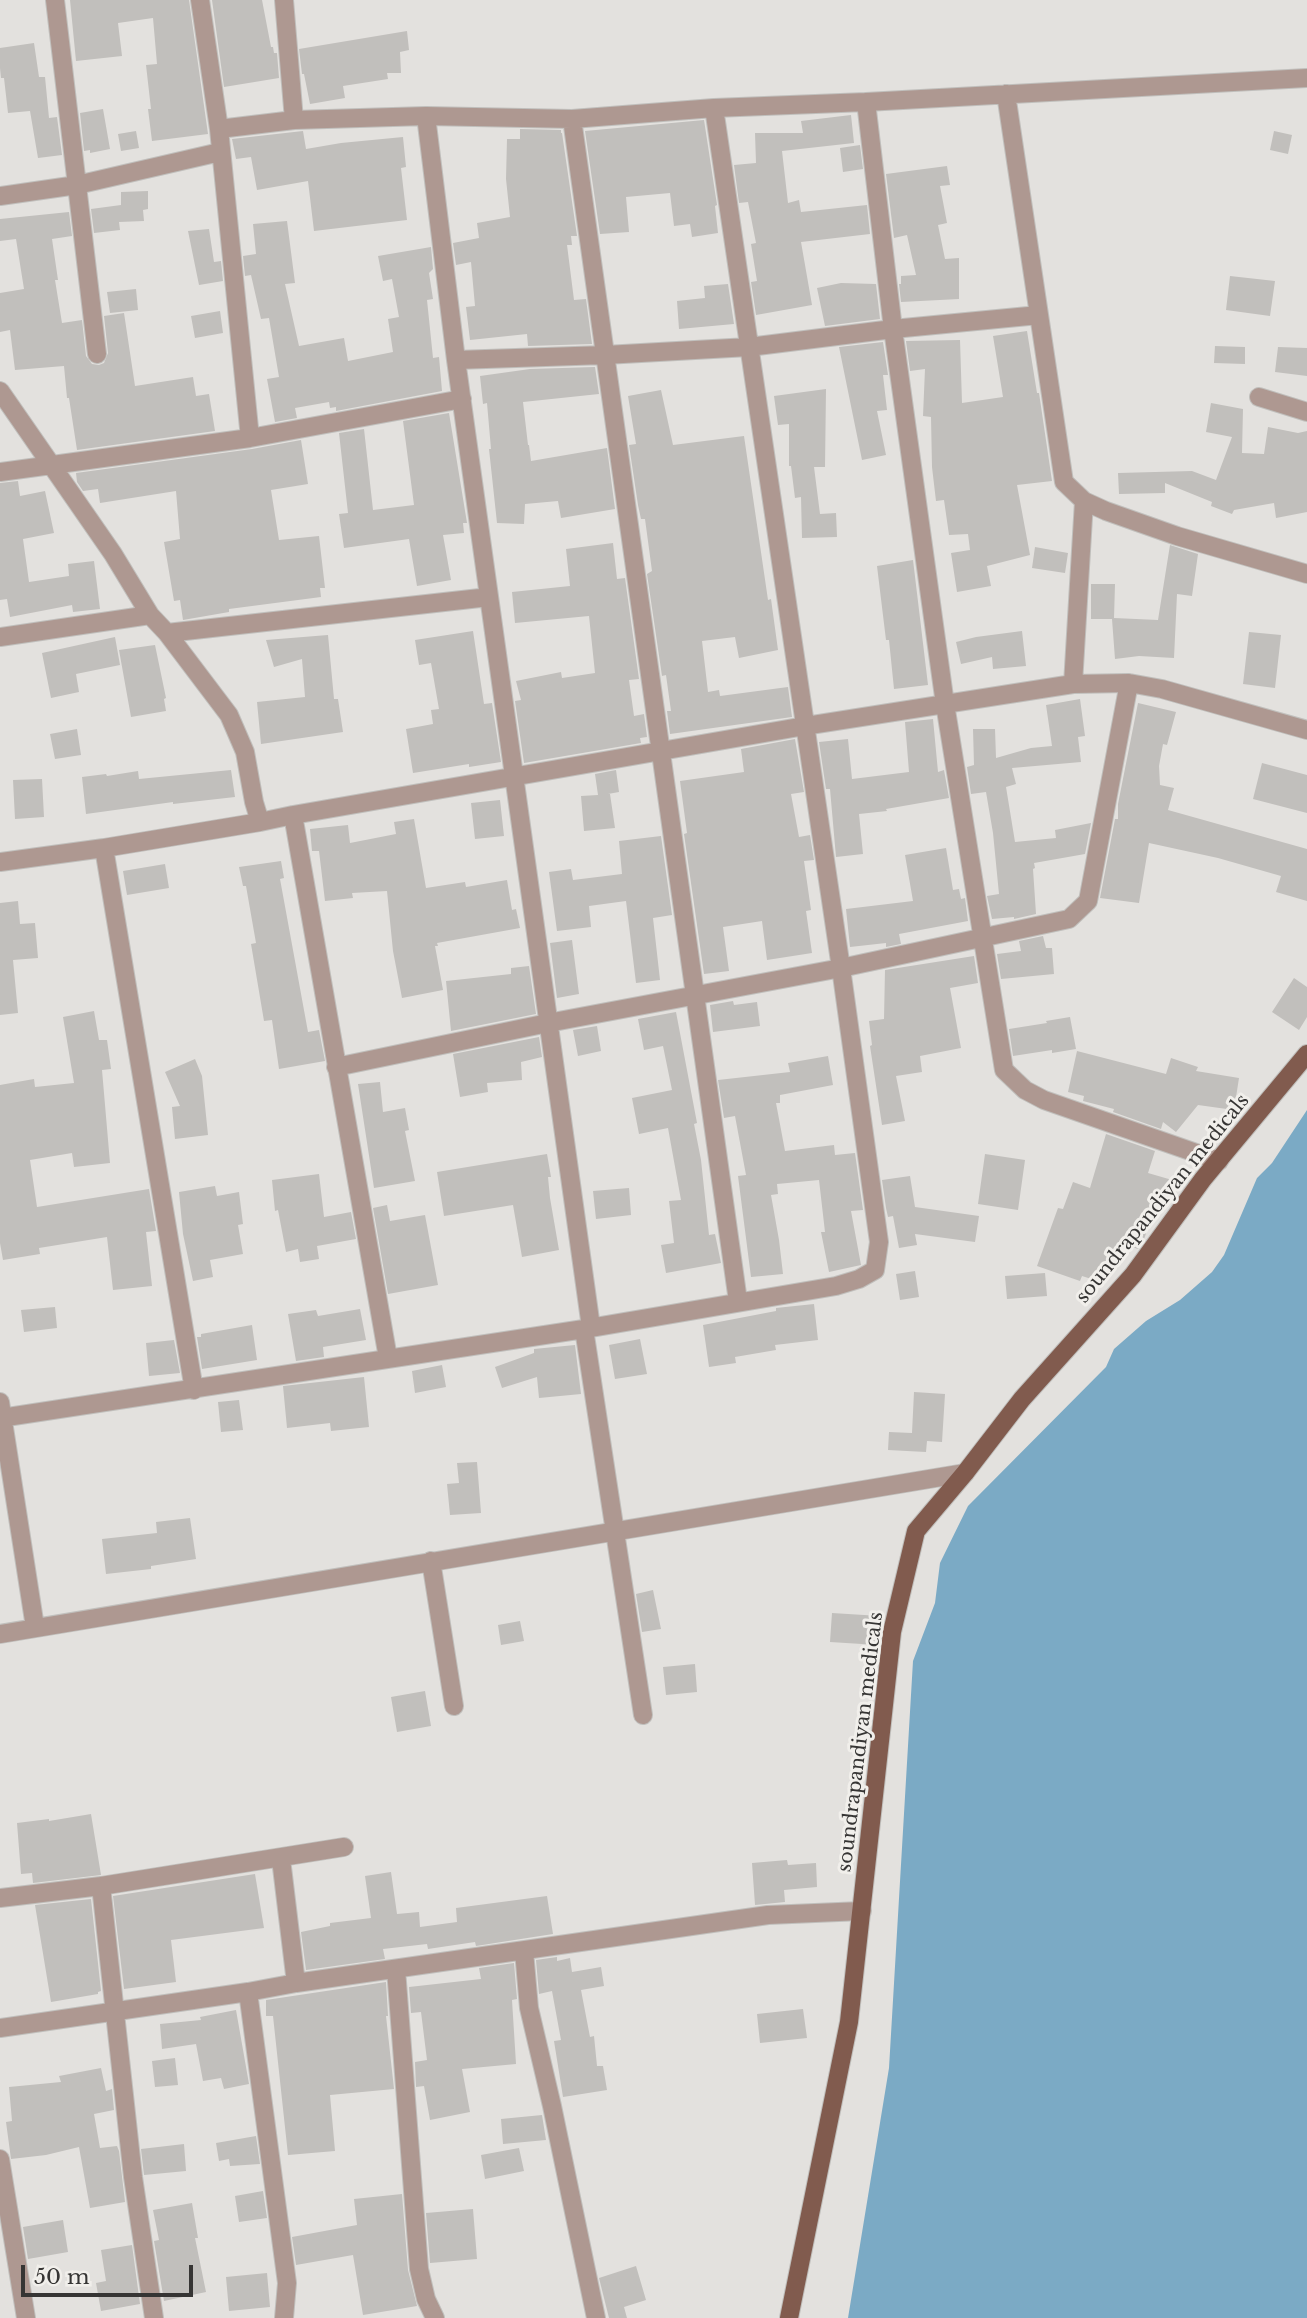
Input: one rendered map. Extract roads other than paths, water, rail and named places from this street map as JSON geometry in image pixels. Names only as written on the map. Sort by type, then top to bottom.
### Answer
[{"type":"main road","name":"soundrapandiyan medicals","points":[[789,2318],[849,2022],[892,1632],[916,1531],[1022,1399],[1133,1275],[1219,1161],[1307,1054]]},
{"type":"street","points":[[55,0],[97,354]]},
{"type":"street","points":[[200,0],[219,128],[250,438]]},
{"type":"street","points":[[284,0],[295,120]]},
{"type":"street","points":[[219,128],[295,120],[426,116],[572,119],[714,108],[1307,78]]},
{"type":"street","points":[[1006,94],[1064,482],[1084,501],[1106,511],[1177,536],[1307,574]]},
{"type":"street","points":[[866,102],[893,329],[945,704],[1004,1070],[1025,1090],[1044,1100],[1219,1161]]},
{"type":"street","points":[[35,1627],[1,1412],[194,1390],[587,1328],[835,1286],[859,1279],[875,1270],[879,1242],[714,108]]},
{"type":"street","points":[[426,116],[456,360],[548,1023],[587,1328],[643,1714]]},
{"type":"street","points":[[572,119],[738,1301]]},
{"type":"street","points":[[0,196],[77,185],[220,152]]},
{"type":"street","points":[[456,360],[749,347],[1039,314]]},
{"type":"street","points":[[0,391],[113,554],[150,615],[229,715],[245,752],[260,822]]},
{"type":"street","points":[[1259,397],[1307,412]]},
{"type":"street","points":[[0,472],[250,438],[462,399]]},
{"type":"street","points":[[1073,684],[1084,501]]},
{"type":"street","points":[[167,634],[489,597]]},
{"type":"street","points":[[0,638],[150,615]]},
{"type":"street","points":[[336,1067],[548,1023],[841,968],[1069,919],[1088,901],[1129,683]]},
{"type":"street","points":[[0,862],[260,822],[805,726],[1073,684],[1129,683],[1162,689],[1307,730]]},
{"type":"street","points":[[293,815],[388,1358]]},
{"type":"street","points":[[103,848],[194,1390]]},
{"type":"street","points":[[0,1634],[965,1473]]},
{"type":"street","points":[[431,1561],[454,1706]]},
{"type":"street","points":[[0,1898],[101,1886],[344,1847]]},
{"type":"street","points":[[281,1858],[296,1983]]},
{"type":"street","points":[[101,1886],[133,2177],[154,2318]]},
{"type":"street","points":[[0,2028],[768,1915],[862,1911]]},
{"type":"street","points":[[524,1951],[529,2008],[596,2318]]},
{"type":"street","points":[[396,1969],[419,2269],[426,2299],[435,2318]]},
{"type":"street","points":[[248,1992],[287,2283],[284,2318]]},
{"type":"street","points":[[0,2160],[26,2318]]},
{"type":"water","points":[[1307,1110],[1307,2318],[848,2318],[889,2068],[913,1661],[935,1603],[940,1563],[968,1506],[1106,1367],[1114,1349],[1146,1321],[1180,1300],[1212,1272],[1224,1255],[1257,1178],[1272,1163]]}]
